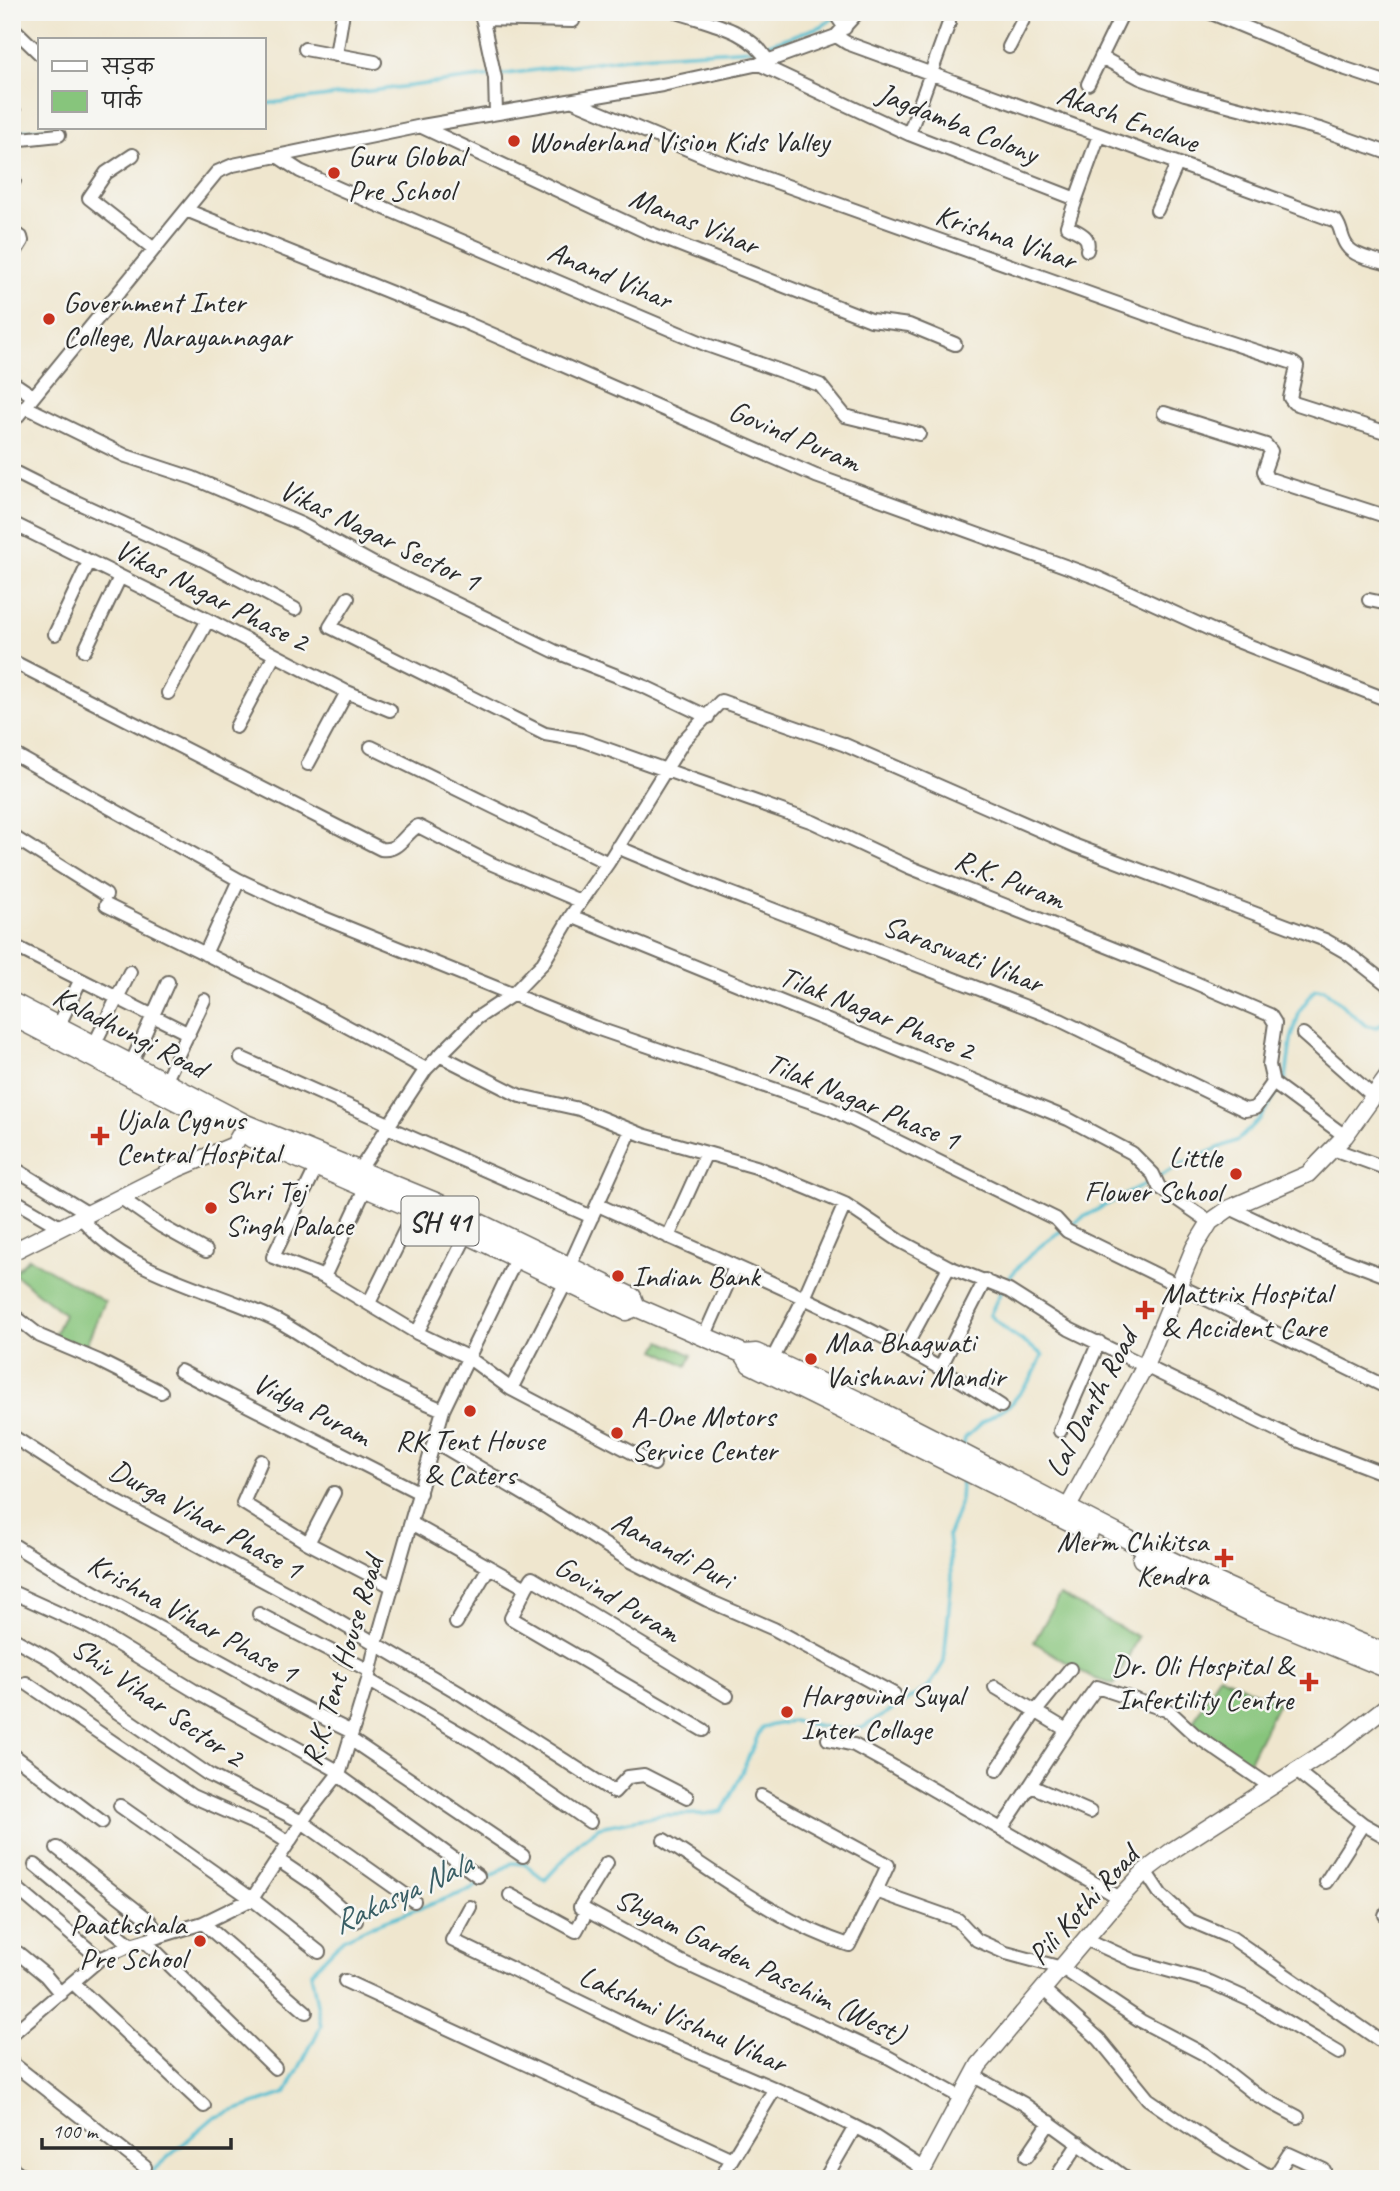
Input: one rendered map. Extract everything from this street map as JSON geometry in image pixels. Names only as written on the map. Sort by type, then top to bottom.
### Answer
[{"type":"main road","name":"Kaladhungi Road","points":[[12,1002],[38,1023],[316,1168],[435,1201],[520,1251],[568,1274],[626,1311],[636,1307],[744,1354],[756,1353],[772,1360],[833,1395],[1250,1612],[1388,1669]]},
{"type":"main road","name":"Kaladhungi Road","points":[[12,1016],[58,1027],[131,1064],[162,1087]]},
{"type":"main road","name":"Kaladhungi Road","points":[[244,1129],[359,1180],[467,1234],[520,1251]]},
{"type":"main road","name":"Kaladhungi Road","points":[[744,1354],[750,1364],[833,1395]]},
{"type":"main road","name":"Kaladhungi Road","points":[[1064,1514],[1264,1604],[1388,1654]]},
{"type":"street","points":[[336,55],[343,12]]},
{"type":"street","name":"Jagdamba Colony","points":[[677,12],[737,33],[762,56],[909,134],[1076,199]]},
{"type":"street","points":[[12,423],[217,172],[233,165],[422,127],[573,101],[762,56],[858,12]]},
{"type":"street","points":[[1009,47],[1027,12]]},
{"type":"street","points":[[1088,84],[1123,12]]},
{"type":"street","points":[[1209,12],[1346,69],[1388,82]]},
{"type":"street","points":[[496,113],[494,74],[482,15],[573,21]]},
{"type":"street","name":"Akash Enclave","points":[[837,21],[847,43],[1336,221],[1341,227],[1346,246],[1352,251],[1388,264]]},
{"type":"street","points":[[909,134],[949,23]]},
{"type":"street","points":[[12,27],[38,52]]},
{"type":"street","points":[[305,49],[374,62]]},
{"type":"street","points":[[1101,57],[1140,78],[1185,94],[1320,130],[1388,153]]},
{"type":"street","name":"Krishna Vihar","points":[[573,101],[719,162],[1191,330],[1293,363],[1297,366],[1290,398],[1294,403],[1388,433]]},
{"type":"street","name":"Manas Vihar","points":[[422,127],[647,232],[871,320],[909,325],[955,344]]},
{"type":"street","points":[[12,140],[59,135]]},
{"type":"street","points":[[1087,250],[1087,237],[1067,226],[1098,135]]},
{"type":"street","points":[[132,155],[106,173],[89,198],[154,249]]},
{"type":"street","name":"Anand Vihar","points":[[277,156],[300,171],[340,189],[707,345],[820,385],[845,416],[919,434]]},
{"type":"street","points":[[1157,210],[1177,164]]},
{"type":"street","name":"Govind Puram","points":[[186,210],[464,322],[816,476],[1098,578],[1227,637],[1388,700]]},
{"type":"street","points":[[12,233],[21,237],[22,242],[12,257]]},
{"type":"street","name":"Vikas Nagar Sector 1","points":[[12,382],[29,401],[126,456],[192,478],[301,524],[374,564],[554,651],[645,687],[708,718]]},
{"type":"street","points":[[1164,413],[1266,445],[1271,452],[1264,471],[1268,478],[1388,517]]},
{"type":"street","points":[[12,471],[203,560],[295,609]]},
{"type":"street","name":"Vikas Nagar Phase 2","points":[[12,523],[208,620],[274,656],[390,710]]},
{"type":"street","points":[[55,634],[89,562]]},
{"type":"street","points":[[85,650],[120,577]]},
{"type":"street","points":[[348,598],[330,627],[545,734],[581,740],[663,770]]},
{"type":"street","points":[[1369,600],[1388,604]]},
{"type":"street","points":[[168,693],[208,620]]},
{"type":"street","points":[[236,727],[274,656]]},
{"type":"street","points":[[12,661],[381,849],[396,848],[413,828],[418,826],[492,864],[580,901]]},
{"type":"street","points":[[309,764],[347,692]]},
{"type":"street","points":[[324,1277],[359,1180],[388,1125],[426,1069],[477,1018],[512,995],[542,962],[580,901],[608,863],[663,770],[684,740],[722,701],[843,744],[1076,846],[1325,940],[1346,952],[1388,985]]},
{"type":"street","points":[[371,747],[608,863]]},
{"type":"street","name":"Tilak Nagar Phase 1","points":[[12,753],[239,880],[360,934],[593,1027],[829,1108],[1056,1219],[1068,1231],[1388,1388]]},
{"type":"street","name":"R.K. Puram","points":[[663,770],[813,822],[909,867],[1154,965],[1270,1015],[1275,1023],[1269,1065],[1273,1083]]},
{"type":"street","points":[[12,836],[106,900],[426,1069]]},
{"type":"street","name":"Saraswati Vihar","points":[[617,847],[1060,1020],[1245,1110],[1255,1108],[1273,1083]]},
{"type":"street","points":[[205,954],[239,880]]},
{"type":"street","name":"Tilak Nagar Phase 2","points":[[570,916],[1068,1119],[1132,1153],[1153,1174],[1159,1187],[1210,1223]]},
{"type":"street","points":[[12,945],[189,1034]]},
{"type":"street","points":[[94,1045],[130,972]]},
{"type":"street","points":[[58,1027],[80,981]]},
{"type":"street","points":[[131,1064],[167,982]]},
{"type":"street","points":[[162,1087],[205,1000]]},
{"type":"street","points":[[1303,1034],[1373,1096]]},
{"type":"street","points":[[439,1055],[520,1096],[579,1109],[631,1130],[756,1167],[845,1204],[900,1241],[949,1266],[1004,1288],[1069,1329],[1146,1364],[1297,1440],[1388,1475]]},
{"type":"street","points":[[242,1058],[592,1217]]},
{"type":"street","name":"Lal Danth Road","points":[[1064,1514],[1146,1364],[1194,1248],[1210,1223],[1230,1208],[1308,1174],[1345,1136],[1388,1076]]},
{"type":"street","points":[[1273,1083],[1345,1136]]},
{"type":"street","points":[[12,1252],[177,1169],[234,1146],[244,1129]]},
{"type":"street","points":[[512,1390],[568,1274],[631,1130]]},
{"type":"street","points":[[1333,1149],[1388,1169]]},
{"type":"street","points":[[668,1237],[706,1153]]},
{"type":"street","points":[[12,1167],[85,1215],[88,1227],[122,1253],[157,1273],[231,1300],[279,1322],[404,1394],[443,1410]]},
{"type":"street","points":[[316,1168],[273,1257],[324,1277],[416,1333],[469,1358],[512,1390],[654,1464]]},
{"type":"street","points":[[121,1198],[161,1226],[206,1251]]},
{"type":"street","points":[[12,1199],[60,1227]]},
{"type":"street","points":[[772,1360],[804,1298],[845,1204]]},
{"type":"street","points":[[598,1205],[804,1298],[905,1348],[1001,1406]]},
{"type":"street","points":[[1230,1208],[1321,1251],[1381,1274],[1388,1274]]},
{"type":"street","points":[[369,1303],[415,1210]]},
{"type":"street","points":[[416,1333],[467,1234]]},
{"type":"street","name":"R.K. Tent House Road","points":[[252,1899],[302,1822],[339,1774],[443,1410],[520,1251]]},
{"type":"street","points":[[905,1348],[949,1266]]},
{"type":"street","points":[[704,1337],[735,1267]]},
{"type":"street","points":[[940,1368],[985,1280]]},
{"type":"street","points":[[12,1314],[40,1336],[161,1392]]},
{"type":"street","points":[[1059,1431],[1099,1342]]},
{"type":"street","name":"Vidya Puram","points":[[180,1371],[420,1493]]},
{"type":"street","name":"Durga Vihar Phase 1","points":[[12,1436],[99,1492],[321,1612],[461,1694],[614,1792],[628,1777],[644,1775],[687,1797]]},
{"type":"street","name":"Aanandi Puri","points":[[434,1441],[546,1507],[630,1561],[707,1600],[774,1629],[894,1694]]},
{"type":"street","points":[[261,1461],[243,1503],[309,1543],[393,1587]]},
{"type":"street","points":[[309,1543],[334,1493]]},
{"type":"street","name":"Govind Puram","points":[[411,1523],[526,1588],[531,1578],[727,1696]]},
{"type":"street","name":"Krishna Vihar Phase 1","points":[[12,1544],[60,1574],[351,1736],[523,1856]]},
{"type":"street","points":[[456,1623],[489,1567]]},
{"type":"street","points":[[526,1588],[511,1618],[703,1730]]},
{"type":"street","points":[[12,1592],[89,1627],[339,1774],[478,1876]]},
{"type":"street","points":[[259,1614],[369,1676],[477,1742],[590,1822]]},
{"type":"street","name":"Shiv Vihar Sector 2","points":[[12,1638],[50,1659],[117,1712],[209,1775],[302,1822],[414,1901]]},
{"type":"street","points":[[997,1770],[1036,1712],[1070,1669]]},
{"type":"street","points":[[26,1683],[192,1796],[269,1830],[289,1843]]},
{"type":"street","points":[[995,1687],[1065,1729]]},
{"type":"street","points":[[1001,1829],[1065,1729],[1097,1687],[1169,1711],[1195,1735],[1271,1787]]},
{"type":"street","name":"Pili Kothi Road","points":[[922,2175],[979,2065],[1119,1898],[1145,1871],[1338,1744],[1388,1705]]},
{"type":"street","points":[[828,1739],[854,1745],[1119,1898]]},
{"type":"street","points":[[12,1754],[102,1822]]},
{"type":"street","points":[[1296,1770],[1363,1824],[1388,1838]]},
{"type":"street","points":[[1031,1786],[1090,1812]]},
{"type":"street","points":[[664,1840],[783,1916],[818,1935],[849,1945],[888,1866],[761,1796]]},
{"type":"street","points":[[120,1806],[252,1899],[319,1952]]},
{"type":"street","points":[[1326,1882],[1363,1824]]},
{"type":"street","points":[[57,1848],[149,1920],[160,1936]]},
{"type":"street","points":[[278,1860],[315,1885],[356,1921]]},
{"type":"street","name":"Shyam Garden Paschim (West)","points":[[607,1863],[580,1907],[682,1962],[886,2056],[962,2098]]},
{"type":"street","points":[[35,1865],[131,1945]]},
{"type":"street","points":[[1145,1871],[1161,1895],[1189,1920],[1232,1938],[1388,2046]]},
{"type":"street","points":[[12,1884],[100,1959]]},
{"type":"street","points":[[876,1892],[958,1920],[977,1940],[1006,1952],[1062,1968],[1141,2021],[1204,2054],[1255,2094],[1298,2117]]},
{"type":"street","points":[[510,1895],[576,1931],[587,1911]]},
{"type":"street","points":[[12,2034],[100,1959],[131,1945],[203,1923],[252,1899]]},
{"type":"street","name":"Lakshmi Vishnu Vihar","points":[[470,1907],[452,1940],[638,2029],[806,2102],[875,2137],[922,2175]]},
{"type":"street","points":[[203,1923],[306,2012]]},
{"type":"street","points":[[1086,1939],[1134,1961],[1210,1982],[1240,1996],[1339,2053]]},
{"type":"street","points":[[145,1941],[275,2068]]},
{"type":"street","points":[[12,1960],[18,1953],[45,1975],[61,1994]]},
{"type":"street","points":[[345,1981],[732,2159]]},
{"type":"street","points":[[73,1983],[204,2106]]},
{"type":"street","points":[[1044,1990],[1099,2039],[1148,2099],[1206,2139],[1269,2176],[1276,2174],[1289,2154],[1324,2170]]},
{"type":"street","points":[[12,2063],[145,2167]]},
{"type":"street","points":[[974,2076],[1050,2122],[1127,2179]]},
{"type":"street","points":[[720,2179],[774,2090]]},
{"type":"street","points":[[1027,2156],[1050,2122]]},
{"type":"street","points":[[825,2179],[855,2127]]},
{"type":"street","points":[[1059,2173],[1079,2143]]},
{"type":"street","points":[[12,2168],[27,2179]]},
{"type":"green space","points":[[29,1258],[105,1302],[84,1349],[53,1338],[64,1314],[13,1273]]},
{"type":"green space","points":[[661,1341],[692,1355],[687,1366],[656,1350]]},
{"type":"green space","points":[[1060,1595],[1138,1637],[1114,1685],[1090,1677],[1034,1642]]},
{"type":"green space","points":[[1219,1675],[1278,1703],[1248,1763],[1216,1744],[1192,1724]]},
{"type":"waterway","points":[[760,47],[822,26],[833,18]]},
{"type":"waterway","points":[[499,75],[641,56],[752,49]]},
{"type":"waterway","points":[[266,104],[491,76]]},
{"type":"waterway","points":[[12,132],[38,129]]},
{"type":"waterway","name":"Rakasya Nala","points":[[1158,1177],[1187,1161],[1238,1140],[1260,1119],[1286,1077],[1291,1040],[1300,1010],[1315,989],[1324,989],[1365,1025],[1377,1027],[1388,1019]]},
{"type":"waterway","name":"Rakasya Nala","points":[[963,1448],[965,1438],[1012,1403],[1031,1379],[1043,1355],[1009,1332],[990,1315],[1007,1281],[1024,1261],[1057,1233],[1151,1181]]},
{"type":"waterway","name":"Rakasya Nala","points":[[143,2179],[213,2118],[286,2093],[321,2026],[311,1972],[343,1939],[373,1925],[470,1890],[512,1863],[525,1864],[545,1880],[581,1841],[599,1827],[661,1815],[722,1811],[762,1727],[793,1721],[844,1730],[862,1728],[929,1687],[944,1662],[952,1575],[948,1535],[960,1504],[961,1477]]},
{"type":"place","name":"Wonderland Vision Kids Valley","points":[[514,141]]},
{"type":"place","name":"Guru Global Pre School","points":[[334,173]]},
{"type":"place","name":"Government Inter College, Narayannagar","points":[[49,319]]},
{"type":"place","name":"Ujala Cygnus Central Hospital","points":[[100,1136]]},
{"type":"place","name":"Little Flower School","points":[[1236,1174]]},
{"type":"place","name":"Shri Tej Singh Palace","points":[[211,1208]]},
{"type":"place","name":"Indian Bank","points":[[618,1276]]},
{"type":"place","name":"Mattrix Hospital & Accident Care","points":[[1145,1310]]},
{"type":"place","name":"Maa Bhagwati Vaishnavi Mandir","points":[[811,1359]]},
{"type":"place","name":"RK Tent House & Caters","points":[[470,1411]]},
{"type":"place","name":"A-One Motors Service Center","points":[[617,1433]]},
{"type":"place","name":"Merm Chikitsa Kendra","points":[[1224,1558]]},
{"type":"place","name":"Dr. Oli Hospital & Infertility Centre","points":[[1309,1682]]},
{"type":"place","name":"Hargovind Suyal Inter Collage","points":[[787,1712]]},
{"type":"place","name":"Paathshala Pre School","points":[[200,1941]]}]
